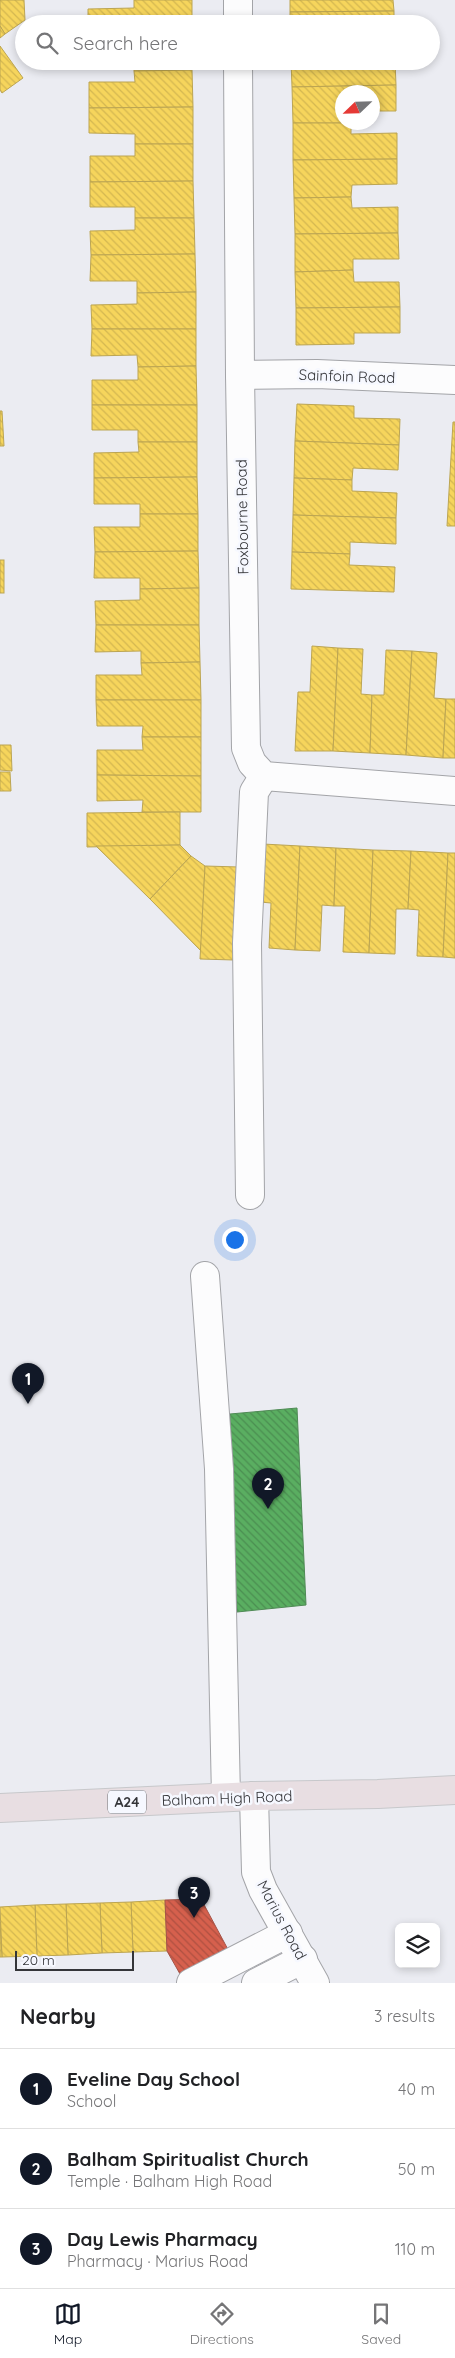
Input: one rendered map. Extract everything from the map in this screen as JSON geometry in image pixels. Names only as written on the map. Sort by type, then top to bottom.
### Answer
[{"type":"highway","name":"Balham High Road","points":[[0,1808],[226,1797],[378,1794],[455,1790]]},
{"type":"street","points":[[238,0],[238,15]]},
{"type":"street","name":"Foxbourne Road","points":[[238,70],[240,375],[246,748],[252,763],[264,776]]},
{"type":"street","name":"Sainfoin Road","points":[[240,375],[317,374],[455,380]]},
{"type":"street","points":[[250,1196],[247,943],[254,792],[264,776],[455,792]]},
{"type":"street","points":[[205,1276],[219,1469],[226,1797]]},
{"type":"street","name":"Marius Road","points":[[254,1796],[256,1872],[263,1890],[315,1983]]},
{"type":"street","points":[[191,1983],[288,1933]]},
{"type":"street","points":[[256,1983],[302,1959]]},
{"type":"building: Homes","points":[[0,0],[24,0],[25,15],[15,15],[15,27],[5,34],[0,26]]},
{"type":"building: Homes","points":[[134,0],[192,0],[192,15],[88,15],[88,9],[134,8]]},
{"type":"building: Homes","points":[[290,0],[393,0],[394,11],[290,12]]},
{"type":"building: Homes","points":[[394,11],[394,15],[290,15],[290,12]]},
{"type":"building: Homes","points":[[0,26],[5,34],[0,38]]},
{"type":"building: Homes","points":[[0,46],[15,67],[15,70],[17,70],[23,78],[2,93],[0,90]]},
{"type":"building: Homes","points":[[134,70],[192,70],[134,71]]},
{"type":"building: Homes","points":[[192,70],[193,107],[89,108],[89,82],[135,82],[134,71]]},
{"type":"building: Homes","points":[[291,70],[395,70],[396,85],[292,87]]},
{"type":"building: Homes","points":[[380,85],[396,85],[396,111],[380,111]]},
{"type":"building: Homes","points":[[335,86],[335,123],[293,123],[292,87]]},
{"type":"building: Homes","points":[[193,107],[193,144],[135,144],[135,134],[89,133],[89,108]]},
{"type":"building: Homes","points":[[293,123],[335,123],[335,130],[351,130],[351,134],[397,133],[397,159],[293,160]]},
{"type":"building: Homes","points":[[135,144],[193,144],[193,181],[90,182],[90,156],[135,156]]},
{"type":"building: Homes","points":[[397,159],[397,184],[352,185],[351,197],[294,198],[293,160]]},
{"type":"building: Homes","points":[[193,181],[194,218],[135,218],[135,207],[90,207],[90,182]]},
{"type":"building: Homes","points":[[351,197],[352,208],[398,207],[398,233],[295,234],[294,198]]},
{"type":"building: Homes","points":[[135,218],[194,218],[195,254],[91,255],[90,231],[135,230]]},
{"type":"building: Homes","points":[[398,233],[399,259],[353,259],[353,270],[295,272],[295,234]]},
{"type":"building: Homes","points":[[195,254],[196,292],[137,293],[137,281],[90,281],[91,255]]},
{"type":"building: Homes","points":[[353,270],[354,282],[399,282],[400,307],[296,308],[295,272]]},
{"type":"building: Homes","points":[[196,292],[196,329],[92,329],[91,305],[137,304],[137,293]]},
{"type":"building: Homes","points":[[400,307],[400,333],[354,333],[354,344],[296,345],[296,308]]},
{"type":"building: Homes","points":[[92,329],[196,329],[196,366],[138,367],[137,355],[91,356]]},
{"type":"building: Homes","points":[[196,366],[197,405],[92,405],[92,380],[138,380],[138,367]]},
{"type":"building: Homes","points":[[297,404],[354,406],[354,418],[400,419],[399,445],[295,441]]},
{"type":"building: Homes","points":[[92,405],[197,405],[197,442],[138,442],[138,430],[92,430]]},
{"type":"building: Homes","points":[[0,411],[2,411],[4,446],[0,446]]},
{"type":"building: Homes","points":[[453,422],[455,422],[455,526],[447,526]]},
{"type":"building: Homes","points":[[295,441],[399,445],[398,470],[353,468],[352,480],[294,478]]},
{"type":"building: Homes","points":[[138,442],[197,442],[197,477],[94,478],[94,453],[139,452]]},
{"type":"building: Homes","points":[[197,477],[198,514],[140,514],[140,504],[94,504],[94,478]]},
{"type":"building: Homes","points":[[294,478],[352,480],[352,491],[397,493],[396,518],[293,515]]},
{"type":"building: Homes","points":[[140,514],[198,514],[198,551],[95,552],[94,527],[140,527]]},
{"type":"building: Homes","points":[[293,515],[396,518],[396,544],[350,542],[350,554],[292,552]]},
{"type":"building: Homes","points":[[198,551],[199,588],[140,589],[140,578],[94,578],[95,552]]},
{"type":"building: Homes","points":[[292,552],[350,554],[349,565],[395,567],[394,592],[291,589]]},
{"type":"building: Homes","points":[[0,560],[4,560],[4,593],[0,593]]},
{"type":"building: Homes","points":[[199,588],[199,625],[96,625],[95,601],[140,600],[140,589]]},
{"type":"building: Homes","points":[[96,625],[199,625],[200,662],[141,663],[141,651],[95,652]]},
{"type":"building: Homes","points":[[312,646],[338,648],[333,751],[295,751],[298,692],[310,692]]},
{"type":"building: Homes","points":[[338,648],[363,649],[361,694],[372,695],[370,753],[333,751]]},
{"type":"building: Homes","points":[[386,650],[412,651],[406,755],[370,753],[372,695],[384,695]]},
{"type":"building: Homes","points":[[412,651],[437,653],[434,698],[446,699],[443,758],[406,755]]},
{"type":"building: Homes","points":[[200,662],[201,700],[96,700],[96,675],[142,675],[141,663]]},
{"type":"building: Homes","points":[[446,699],[455,699],[455,758],[443,758]]},
{"type":"building: Homes","points":[[96,700],[201,700],[201,737],[142,737],[143,726],[97,726]]},
{"type":"building: Homes","points":[[142,737],[201,737],[201,776],[97,775],[97,750],[143,750]]},
{"type":"building: Homes","points":[[0,745],[11,745],[12,771],[0,770]]},
{"type":"building: Homes","points":[[0,772],[10,772],[11,791],[0,791]]},
{"type":"building: Homes","points":[[97,775],[201,776],[201,812],[142,812],[143,800],[97,801]]},
{"type":"building: Homes","points":[[180,812],[180,845],[87,847],[87,813]]},
{"type":"building: Homes","points":[[263,844],[300,846],[295,950],[269,948],[271,903],[260,902]]},
{"type":"building: Homes","points":[[180,845],[191,856],[150,899],[96,846]]},
{"type":"building: Homes","points":[[300,846],[336,848],[334,906],[322,905],[320,951],[295,950]]},
{"type":"building: Homes","points":[[336,848],[373,850],[369,953],[343,952],[345,906],[334,906]]},
{"type":"building: Homes","points":[[373,850],[411,851],[408,909],[396,909],[395,954],[369,953]]},
{"type":"building: Homes","points":[[411,851],[448,853],[443,957],[417,956],[419,910],[408,909]]},
{"type":"building: Homes","points":[[448,853],[455,853],[455,958],[443,957]]},
{"type":"building: Homes","points":[[191,856],[205,866],[201,951],[150,899]]},
{"type":"building: Homes","points":[[205,866],[239,867],[234,960],[200,959]]},
{"type":"building: Homes","points":[[165,1900],[167,1951],[133,1952],[131,1902]]},
{"type":"building: Homes","points":[[131,1902],[133,1952],[102,1953],[100,1903]]},
{"type":"building: Homes","points":[[100,1903],[102,1953],[68,1955],[66,1904]]},
{"type":"building: Homes","points":[[66,1904],[68,1955],[37,1956],[35,1905]]},
{"type":"building: Homes","points":[[35,1905],[37,1956],[2,1957],[0,1907]]},
{"type":"building: Homes","points":[[0,1922],[2,1957],[0,1957]]},
{"type":"building: Shops","points":[[201,1899],[232,1957],[184,1981],[167,1951],[165,1900]]},
{"type":"building: Public","points":[[297,1408],[306,1605],[237,1612],[230,1414]]},
{"type":"place","name":"Eveline Day School","points":[[28,1404]]},
{"type":"place","name":"Balham Spiritualist Church","points":[[268,1509]]},
{"type":"place","name":"Day Lewis Pharmacy","points":[[194,1918]]}]
